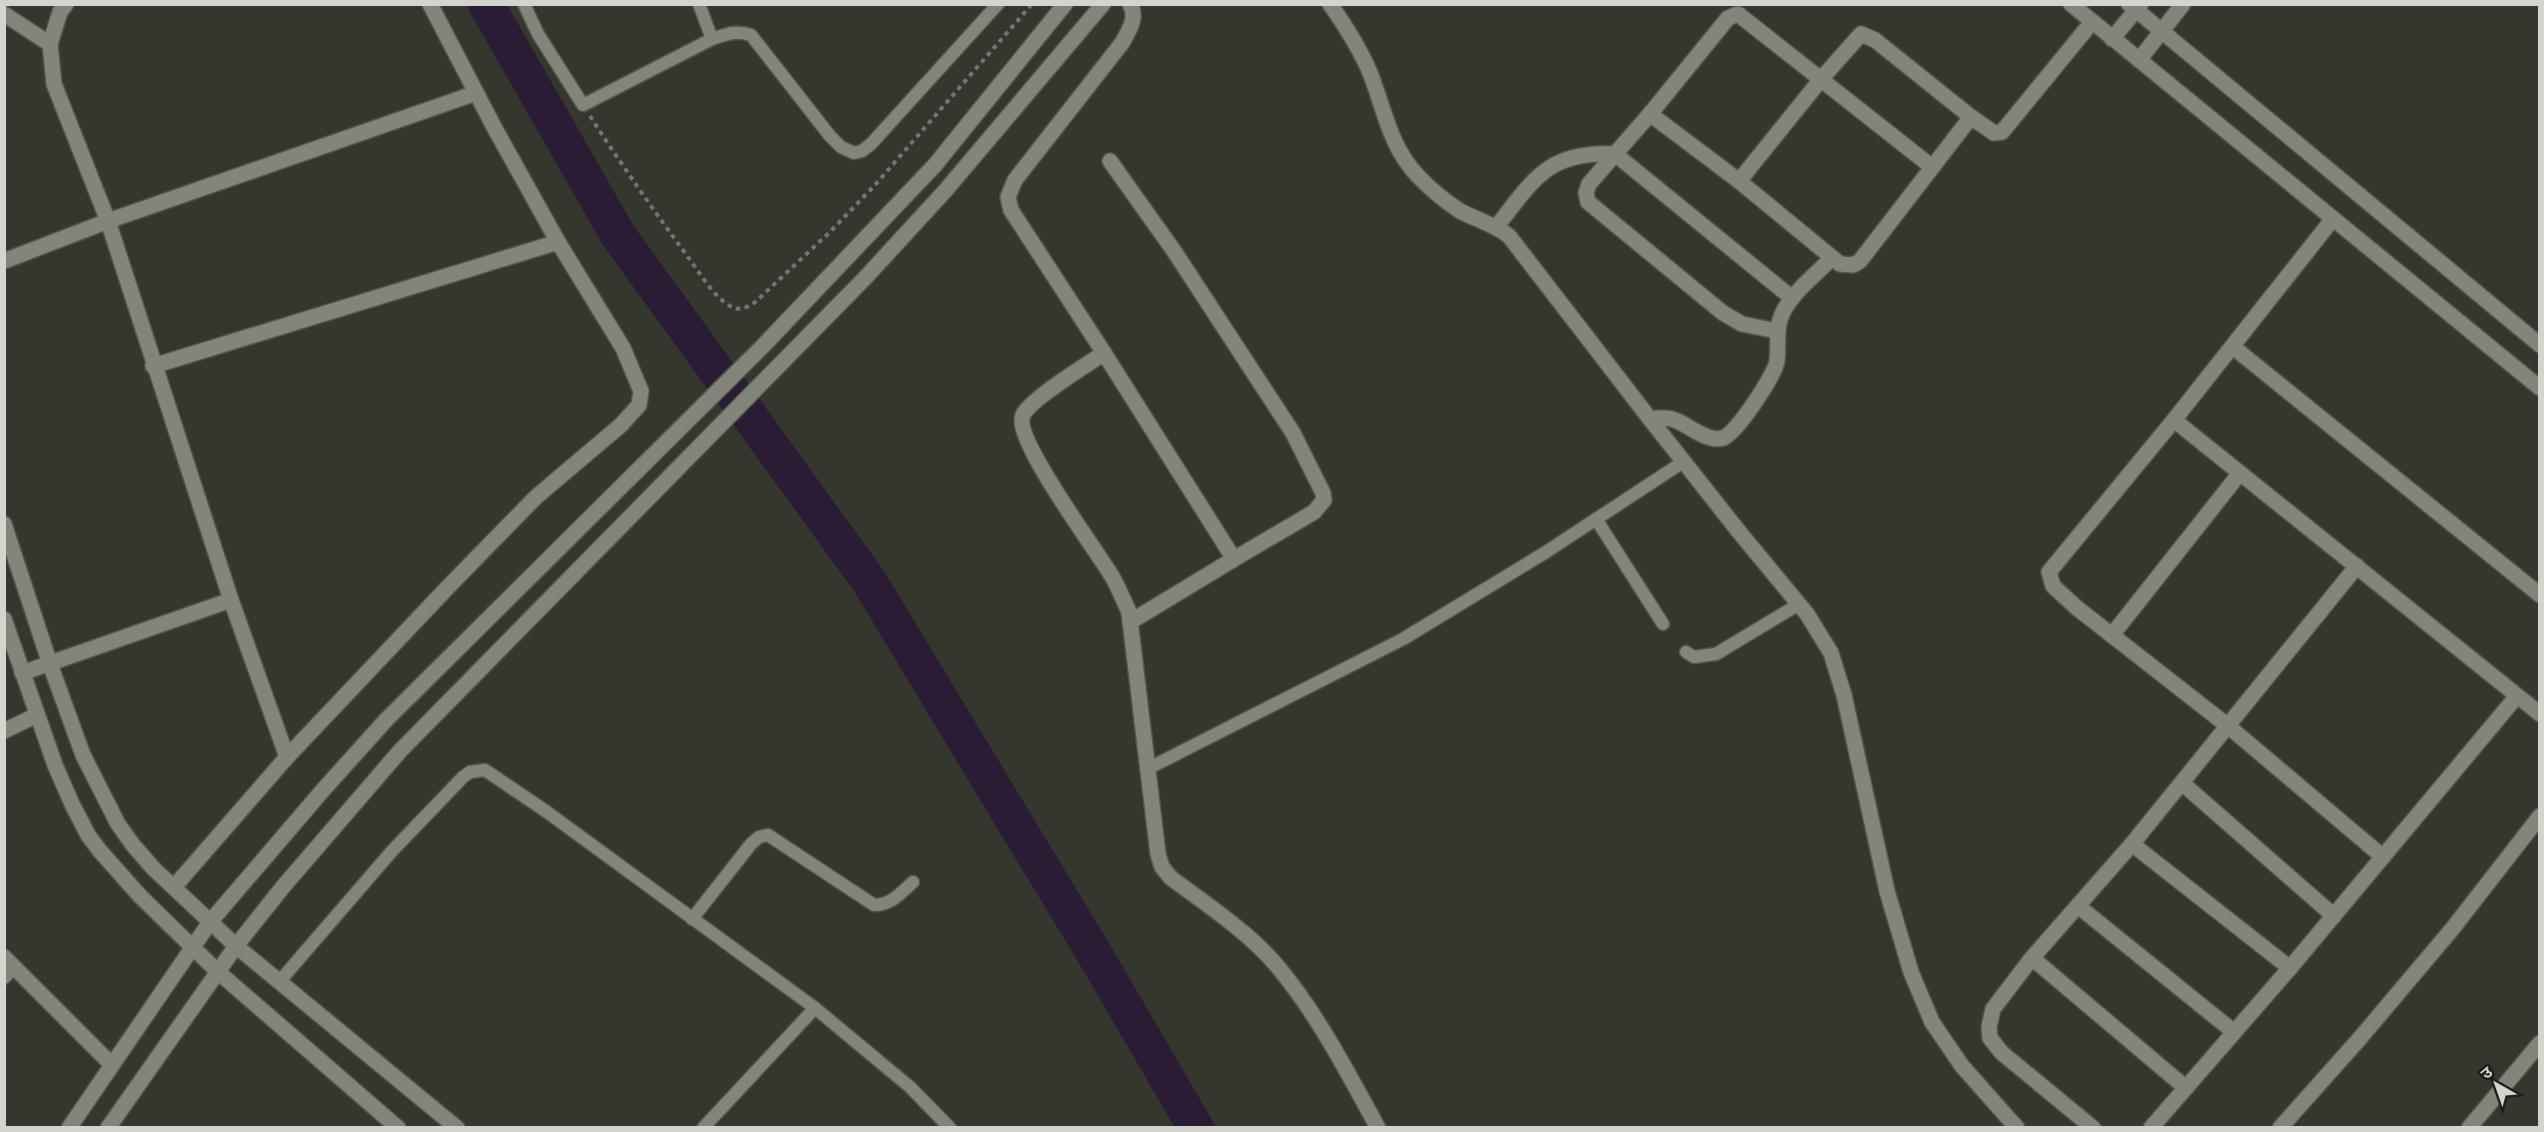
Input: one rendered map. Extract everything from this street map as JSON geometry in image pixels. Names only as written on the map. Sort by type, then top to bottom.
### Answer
[{"type":"street","points":[[66,4],[60,12],[50,44],[50,64],[54,84],[108,221],[153,366],[231,600],[287,757]]},
{"type":"street","points":[[174,887],[287,757],[536,497],[621,425],[639,405],[641,391],[622,348],[558,242],[430,4]]},
{"type":"street","points":[[69,1128],[210,922],[386,720],[762,347],[935,165],[1065,4]]},
{"type":"street","points":[[108,1128],[236,946],[282,888],[400,751],[865,278],[945,191],[1103,4]]},
{"type":"street","points":[[1130,4],[1134,11],[1132,25],[1122,43],[1015,180],[1008,196],[1011,210],[1234,559]]},
{"type":"street","points":[[1330,4],[1368,68],[1392,139],[1416,174],[1462,212],[1497,226],[1519,248],[1683,462],[1799,604],[1831,653],[1844,695],[1887,891],[1911,972],[1932,1022],[1962,1066],[2017,1128]]},
{"type":"street","points":[[2071,4],[2331,220],[2540,388]]},
{"type":"street","points":[[2139,60],[2183,4]]},
{"type":"street","points":[[2112,39],[2135,6],[2161,31],[2540,345]]},
{"type":"street","points":[[4,14],[50,44]]},
{"type":"street","points":[[1777,331],[1742,324],[1723,313],[1588,202],[1586,193],[1590,184],[1733,15],[1738,14],[1822,78],[1932,167]]},
{"type":"street","points":[[1739,182],[1857,37],[1866,34],[1994,133],[2002,132],[2092,22]]},
{"type":"street","points":[[4,261],[108,221],[476,93]]},
{"type":"street","points":[[1650,114],[1840,264],[1853,265],[1860,261],[1971,117]]},
{"type":"street","points":[[1497,226],[1536,177],[1548,167],[1591,153],[1615,154],[1792,298]]},
{"type":"street","points":[[1110,161],[1174,251],[1287,424],[1323,493],[1324,500],[1314,512],[1130,622]]},
{"type":"street","points":[[2331,220],[2233,347],[2049,572],[2053,586],[2228,726],[2383,857]]},
{"type":"street","points":[[153,366],[558,242]]},
{"type":"street","points":[[1650,419],[1672,419],[1711,437],[1722,439],[1732,433],[1744,420],[1772,375],[1777,363],[1777,331],[1783,312],[1792,298],[1832,258]]},
{"type":"street","points":[[2233,347],[2540,596]]},
{"type":"street","points":[[1104,353],[1037,400],[1023,414],[1021,426],[1026,440],[1065,506],[1114,579],[1129,612],[1147,769],[1158,854],[1162,867],[1171,878],[1261,949],[1277,966],[1336,1051],[1378,1128]]},
{"type":"street","points":[[2174,420],[2540,714]]},
{"type":"street","points":[[2112,635],[2241,473]]},
{"type":"street","points":[[4,524],[83,755],[118,824],[140,853],[236,946],[457,1128]]},
{"type":"street","points":[[2093,1128],[2016,1066],[1990,1038],[1989,1027],[1993,1009],[2032,958],[2132,844],[2357,566]]},
{"type":"street","points":[[22,673],[231,600]]},
{"type":"street","points":[[4,619],[37,715],[72,804],[88,835],[112,866],[192,947],[398,1128]]},
{"type":"street","points":[[2151,1128],[2290,968],[2517,696]]},
{"type":"street","points":[[4,731],[37,715]]},
{"type":"street","points":[[2182,783],[2334,916]]},
{"type":"street","points":[[2280,1128],[2453,928],[2540,816]]},
{"type":"street","points":[[2132,844],[2290,968]]},
{"type":"street","points":[[2078,906],[2234,1032]]},
{"type":"street","points":[[2032,958],[2186,1088]]},
{"type":"street","points":[[8,967],[112,1065]]},
{"type":"street","points":[[2469,1128],[2540,1043]]},
{"type":"lane","points":[[524,4],[538,34],[583,105],[712,39],[733,32],[751,35],[831,136],[841,147],[854,153],[862,151],[871,144],[998,4]]},
{"type":"lane","points":[[699,4],[712,39]]},
{"type":"lane","points":[[1147,769],[1403,639],[1683,462]]},
{"type":"lane","points":[[1596,519],[1663,624]]},
{"type":"lane","points":[[1686,652],[1694,657],[1716,654],[1799,604]]},
{"type":"lane","points":[[279,982],[392,851],[463,777],[477,770],[485,770],[547,812],[815,1008],[910,1087],[950,1128]]},
{"type":"lane","points":[[692,919],[751,844],[763,835],[768,835],[874,906],[892,902],[913,882]]},
{"type":"lane","points":[[703,1128],[815,1008]]},
{"type":"path","points":[[583,105],[630,179],[698,270],[721,299],[732,308],[742,309],[752,305],[830,232],[875,185],[1032,4]]},
{"type":"waterway","points":[[486,4],[618,235],[869,581],[1098,960],[1196,1128]]}]
